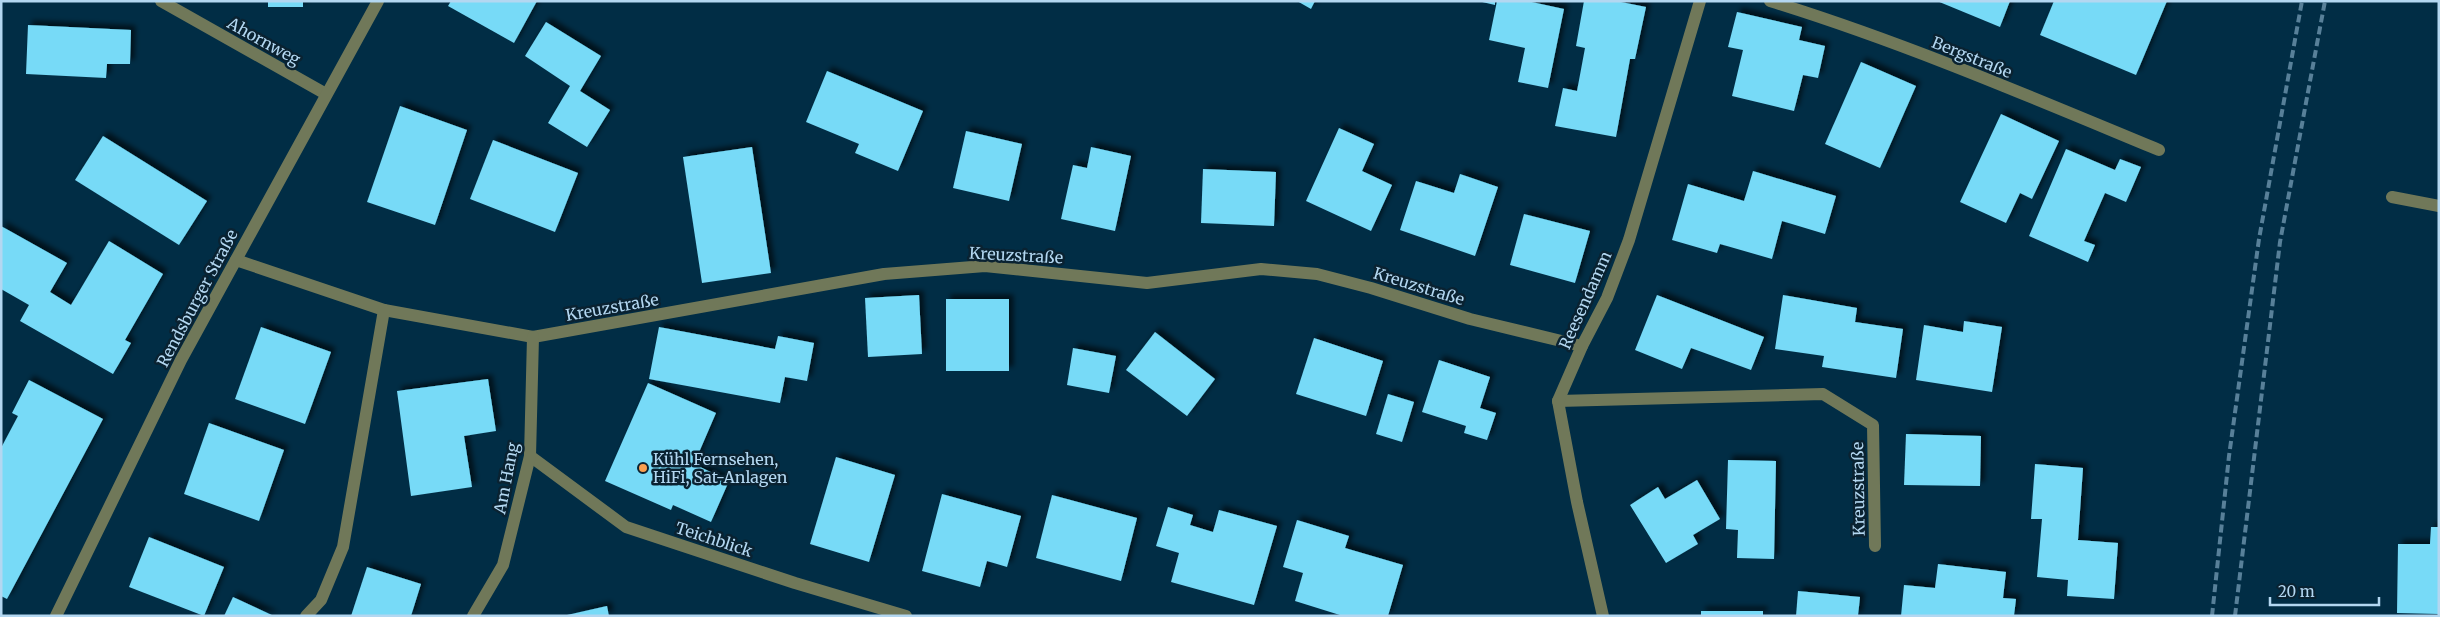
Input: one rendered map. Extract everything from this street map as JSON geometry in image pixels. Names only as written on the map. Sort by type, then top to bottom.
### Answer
[{"type":"street","name":"Ahornweg","points":[[160,1],[326,94]]},
{"type":"street","name":"Rendsburger Straße","points":[[56,616],[182,360],[378,1]]},
{"type":"street","name":"Reesendamm","points":[[1558,401],[1582,346],[1607,298],[1629,240],[1700,1]]},
{"type":"street","name":"Bergstraße","points":[[1770,1],[1834,21],[1958,67],[2159,150]]},
{"type":"street","points":[[2392,197],[2439,206]]},
{"type":"street","name":"Kreuzstraße","points":[[236,260],[384,310],[533,337],[884,274],[985,266],[1147,283],[1261,269],[1317,274],[1371,288],[1470,319],[1582,346]]},
{"type":"street","points":[[306,616],[321,600],[343,547],[384,310]]},
{"type":"street","name":"Am Hang","points":[[473,616],[503,565],[530,456],[533,337]]},
{"type":"street","name":"Kreuzstraße","points":[[1558,401],[1823,394],[1873,425],[1875,546]]},
{"type":"street","points":[[1558,401],[1577,502],[1603,616]]},
{"type":"street","name":"Teichblick","points":[[530,456],[626,527],[795,583],[906,616]]},
{"type":"building","points":[[268,1],[303,1],[303,7],[268,7]]},
{"type":"building","points":[[451,1],[537,1],[514,43],[448,6]]},
{"type":"building","points":[[1297,1],[1315,1],[1311,9]]},
{"type":"building","points":[[1478,1],[1495,1],[1495,5]]},
{"type":"building","points":[[1497,1],[1527,1],[1564,9],[1548,88],[1518,82],[1525,48],[1489,40]]},
{"type":"building","points":[[1584,1],[1616,1],[1646,7],[1635,59],[1630,59],[1616,137],[1555,126],[1563,88],[1577,91],[1585,48],[1576,46]]},
{"type":"building","points":[[1937,1],[2010,1],[2000,27]]},
{"type":"building","points":[[2054,1],[2167,1],[2136,75],[2040,35]]},
{"type":"building","points":[[1737,12],[1802,27],[1799,40],[1825,46],[1818,78],[1803,75],[1794,111],[1732,96],[1743,50],[1728,47]]},
{"type":"building","points":[[546,22],[601,56],[580,91],[610,110],[587,147],[548,123],[570,86],[525,56]]},
{"type":"building","points":[[28,25],[131,30],[130,64],[107,64],[106,78],[26,74]]},
{"type":"building","points":[[1861,62],[1916,86],[1880,168],[1825,144]]},
{"type":"building","points":[[827,71],[923,111],[898,171],[855,153],[859,144],[806,122]]},
{"type":"building","points":[[400,106],[467,130],[435,225],[367,202]]},
{"type":"building","points":[[2001,114],[2059,141],[2032,199],[2020,193],[2006,223],[1960,202]]},
{"type":"building","points":[[1339,128],[1374,144],[1362,171],[1392,185],[1371,231],[1306,201]]},
{"type":"building","points":[[966,131],[1022,144],[1009,201],[953,188]]},
{"type":"building","points":[[103,136],[207,201],[179,245],[75,180]]},
{"type":"building","points":[[493,140],[578,173],[555,232],[470,199]]},
{"type":"building","points":[[752,147],[771,273],[702,283],[683,157]]},
{"type":"building","points":[[1091,147],[1131,156],[1115,231],[1061,219],[1073,165],[1087,168]]},
{"type":"building","points":[[2066,149],[2115,170],[2120,159],[2141,167],[2126,202],[2105,193],[2084,241],[2095,245],[2088,262],[2029,236]]},
{"type":"building","points":[[1203,169],[1276,172],[1274,226],[1201,223]]},
{"type":"building","points":[[1753,171],[1836,196],[1825,234],[1782,221],[1772,259],[1720,244],[1717,253],[1672,240],[1688,184],[1744,201]]},
{"type":"building","points":[[1460,174],[1498,187],[1475,256],[1400,230],[1416,181],[1454,193]]},
{"type":"building","points":[[1524,214],[1590,231],[1575,283],[1510,265]]},
{"type":"building","points":[[1,226],[67,263],[50,292],[71,305],[109,241],[163,274],[125,340],[131,343],[113,374],[20,321],[29,305],[1,289]]},
{"type":"building","points":[[919,295],[922,354],[868,357],[865,298]]},
{"type":"building","points":[[1657,295],[1764,337],[1751,370],[1691,348],[1682,369],[1635,350]]},
{"type":"building","points":[[1783,295],[1857,308],[1855,322],[1903,329],[1896,378],[1822,367],[1824,356],[1775,349]]},
{"type":"building","points":[[946,299],[1009,299],[1009,371],[946,371]]},
{"type":"building","points":[[1964,321],[2002,327],[1992,392],[1916,380],[1924,325],[1963,332]]},
{"type":"building","points":[[261,327],[331,352],[305,424],[235,399]]},
{"type":"building","points":[[659,327],[775,349],[778,336],[814,343],[807,381],[785,377],[780,403],[649,379]]},
{"type":"building","points":[[1155,332],[1215,379],[1187,416],[1126,370]]},
{"type":"building","points":[[1314,338],[1383,361],[1366,416],[1296,394]]},
{"type":"building","points":[[1073,348],[1116,356],[1109,393],[1067,385]]},
{"type":"building","points":[[1439,360],[1490,377],[1480,408],[1496,413],[1487,440],[1464,433],[1466,426],[1422,412]]},
{"type":"building","points":[[488,379],[496,431],[464,436],[472,487],[411,496],[397,391]]},
{"type":"building","points":[[29,380],[103,419],[7,599],[1,596],[1,448],[18,416],[12,413]]},
{"type":"building","points":[[648,383],[716,413],[694,464],[729,481],[711,522],[673,505],[671,510],[605,481]]},
{"type":"building","points":[[1388,394],[1414,402],[1402,442],[1376,434]]},
{"type":"building","points":[[209,423],[284,450],[259,521],[184,494]]},
{"type":"building","points":[[1906,434],[1981,436],[1980,486],[1904,485]]},
{"type":"building","points":[[836,457],[895,475],[869,562],[810,544]]},
{"type":"building","points":[[1728,460],[1776,461],[1774,559],[1737,558],[1738,530],[1726,529]]},
{"type":"building","points":[[2035,464],[2083,468],[2078,540],[2118,543],[2114,599],[2067,596],[2068,580],[2037,577],[2042,519],[2031,519]]},
{"type":"building","points":[[1697,480],[1720,519],[1693,535],[1698,544],[1666,563],[1630,505],[1658,487],[1665,499]]},
{"type":"building","points":[[942,494],[1021,516],[1007,567],[987,561],[980,587],[922,571]]},
{"type":"building","points":[[1052,495],[1137,518],[1121,581],[1036,558]]},
{"type":"building","points":[[1168,507],[1193,515],[1190,525],[1213,532],[1219,510],[1277,526],[1254,605],[1171,582],[1179,553],[1156,546]]},
{"type":"building","points":[[1297,520],[1349,536],[1345,548],[1403,565],[1388,616],[1343,616],[1295,601],[1303,573],[1283,567]]},
{"type":"building","points":[[2431,527],[2439,527],[2439,614],[2397,613],[2398,544],[2430,544]]},
{"type":"building","points":[[149,537],[224,567],[204,616],[129,587]]},
{"type":"building","points":[[1938,564],[2006,572],[2003,598],[2016,599],[2014,616],[1901,616],[1904,585],[1935,588]]},
{"type":"building","points":[[367,567],[421,584],[411,616],[351,616]]},
{"type":"building","points":[[1798,591],[1860,597],[1858,616],[1796,616]]},
{"type":"building","points":[[233,597],[274,616],[224,616]]},
{"type":"building","points":[[607,606],[609,616],[567,616],[567,615]]},
{"type":"building","points":[[1701,611],[1763,611],[1763,616],[1701,616]]},
{"type":"railway","points":[[2212,616],[2229,456],[2259,239],[2302,1]]},
{"type":"railway","points":[[2235,616],[2280,242],[2325,1]]},
{"type":"place","name":"Kühl Fernsehen, HiFi, Sat-Anlagen","points":[[643,468]]}]
